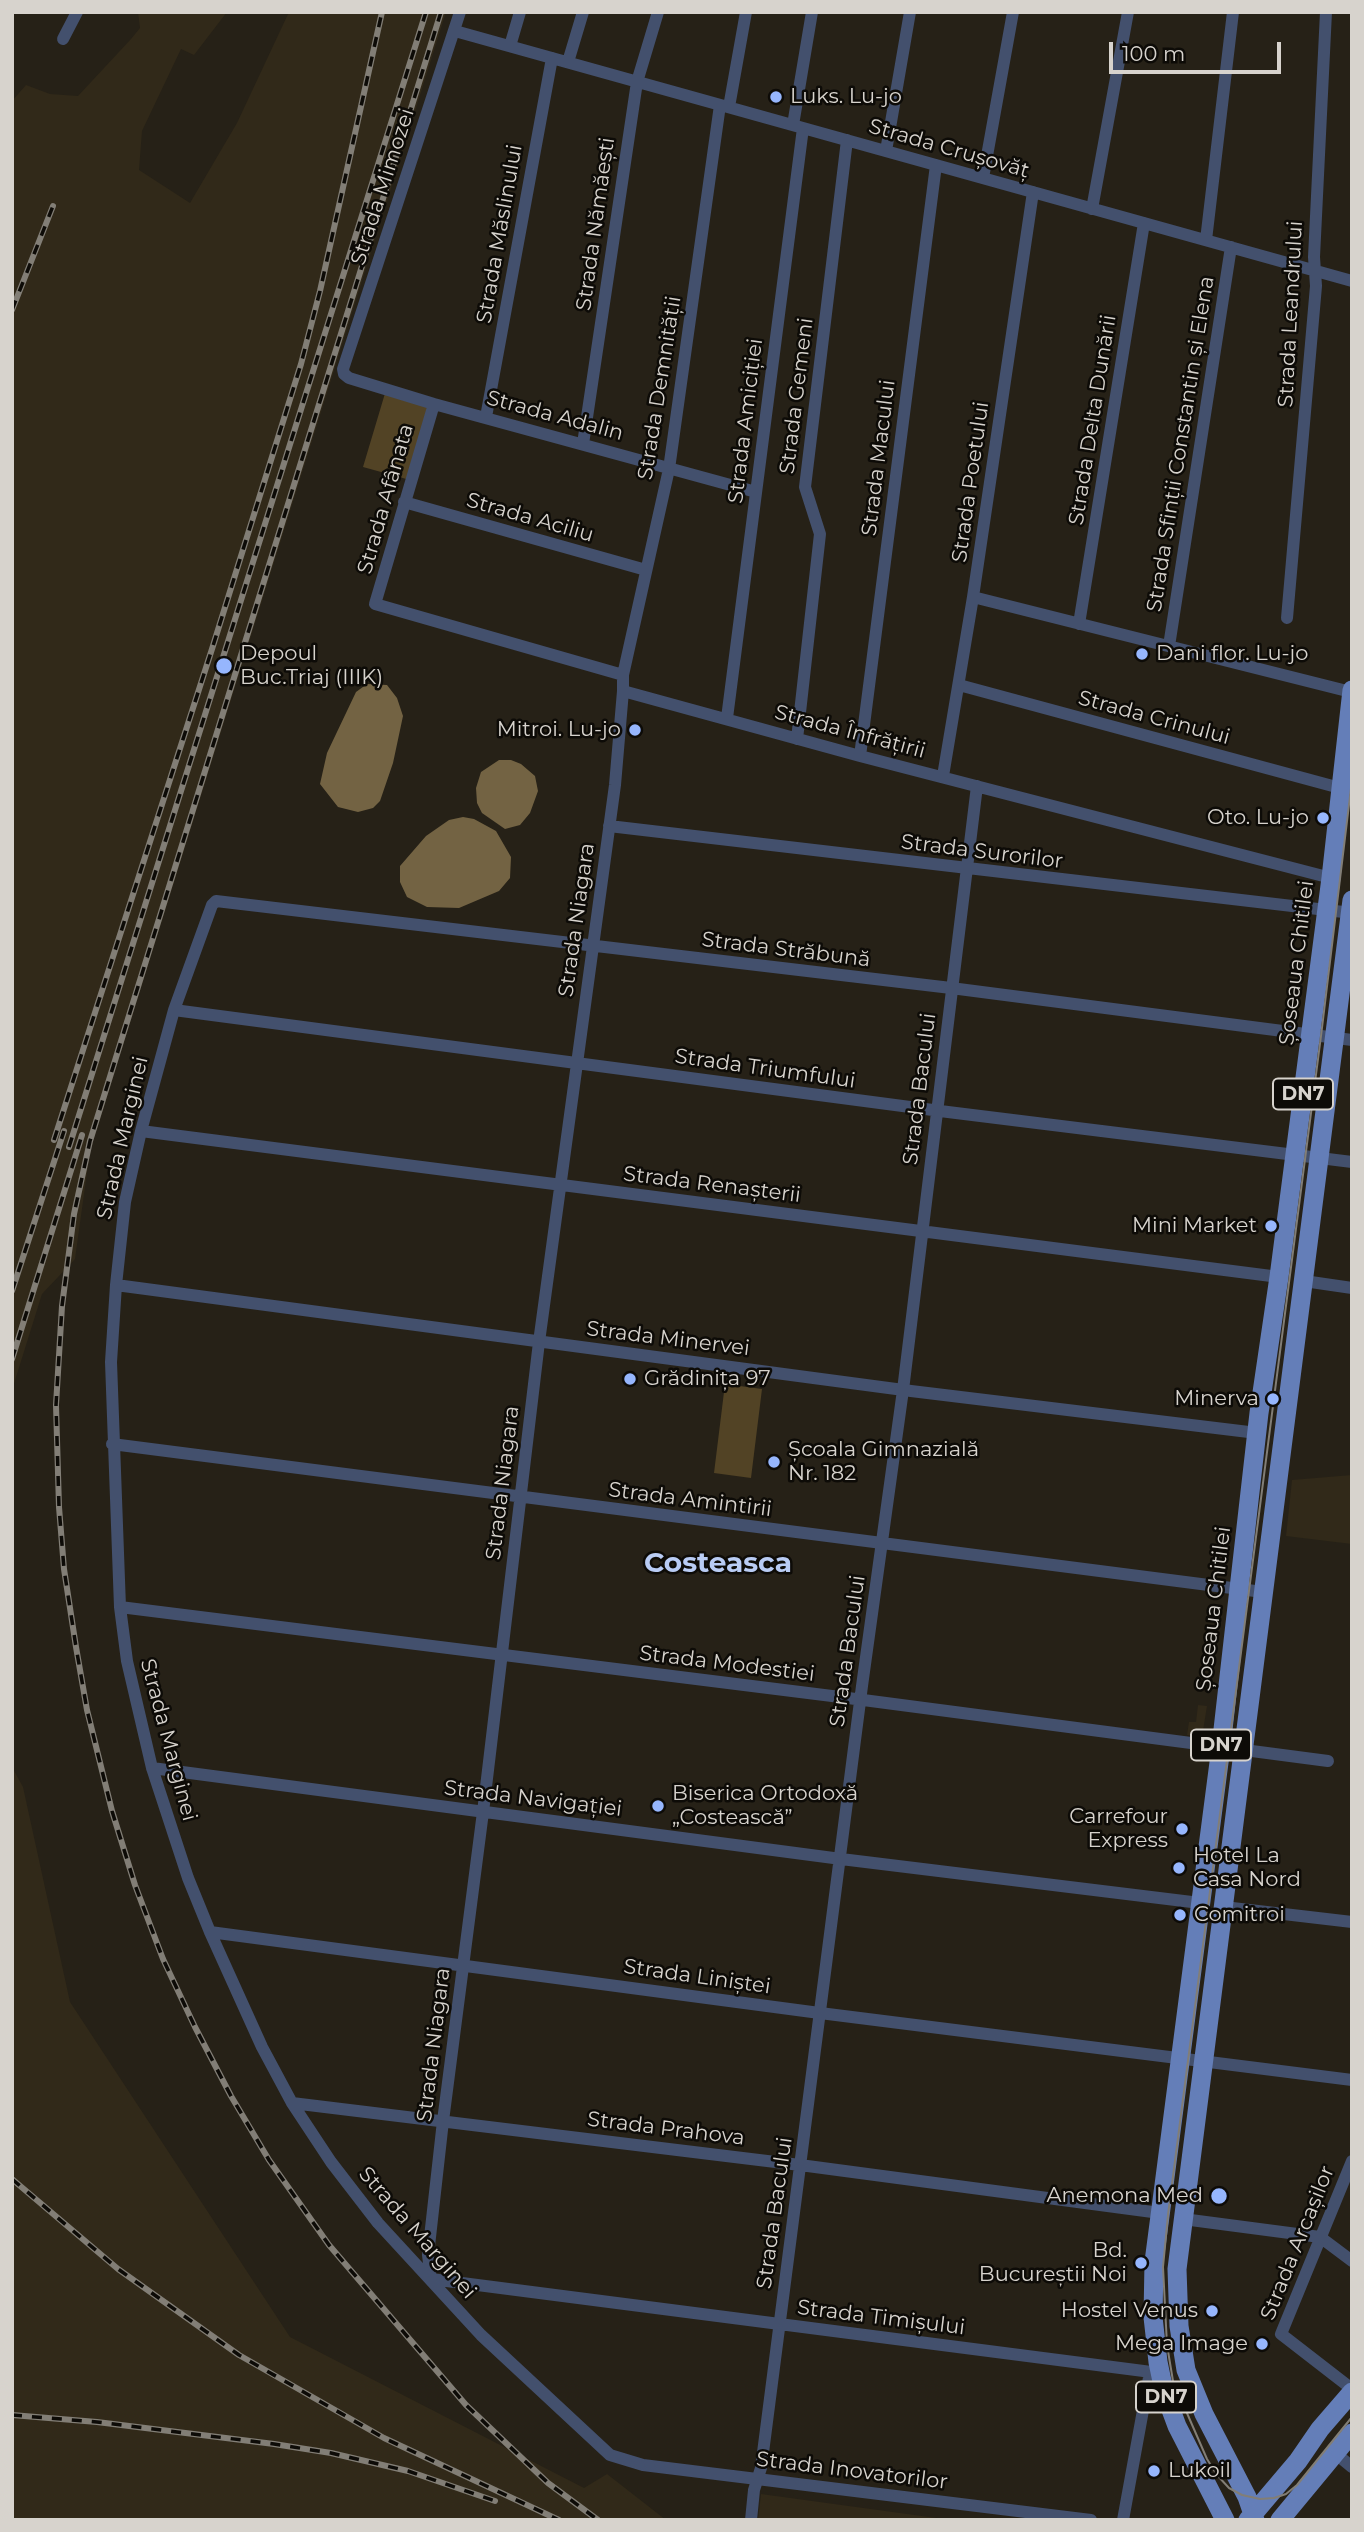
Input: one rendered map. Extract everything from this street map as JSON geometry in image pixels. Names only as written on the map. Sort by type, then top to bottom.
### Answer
[{"type":"main road","name":"Șoseaua Chitilei","points":[[1225,2520],[1177,2426],[1154,2373],[1153,2289],[1160,2213],[1221,1747],[1257,1433],[1295,1155],[1329,1037],[1327,911],[1352,691]]},
{"type":"main road","name":"Șoseaua Chitilei","points":[[1252,2518],[1198,2401],[1182,2353],[1177,2279],[1304,1281],[1319,1158],[1329,1037],[1351,909]]},
{"type":"main road","points":[[1252,2518],[1352,2390]]},
{"type":"main road","points":[[1280,2520],[1352,2433]]},
{"type":"street","points":[[63,39],[77,12]]},
{"type":"street","name":"Strada Mimozei","points":[[344,374],[343,369],[460,12]]},
{"type":"street","points":[[510,46],[520,12]]},
{"type":"street","points":[[568,62],[583,12]]},
{"type":"street","name":"Strada Nămăești","points":[[583,444],[637,82],[658,12]]},
{"type":"street","name":"Strada Demnității","points":[[622,675],[669,469],[725,106],[746,12]]},
{"type":"street","name":"Strada Amiciției","points":[[727,718],[813,12]]},
{"type":"street","points":[[886,151],[910,12]]},
{"type":"street","points":[[984,178],[1013,12]]},
{"type":"street","points":[[1092,209],[1128,12]]},
{"type":"street","points":[[1206,240],[1233,12]]},
{"type":"street","name":"Strada Leandrului","points":[[1287,618],[1316,286],[1314,271],[1326,12]]},
{"type":"street","name":"Strada Crușovăț","points":[[455,31],[1352,281]]},
{"type":"street","name":"Strada Măslinului","points":[[486,417],[552,58]]},
{"type":"street","name":"Strada Gemeni","points":[[797,738],[820,534],[805,487],[847,140]]},
{"type":"street","name":"Strada Macului","points":[[860,755],[936,165]]},
{"type":"street","name":"Strada Poetului","points":[[943,776],[973,597],[1032,192]]},
{"type":"street","name":"Strada Delta Dunării","points":[[1079,624],[1144,223]]},
{"type":"street","name":"Strada Sfinții Constantin și Elena","points":[[1169,646],[1231,247]]},
{"type":"street","name":"Strada Adalin","points":[[344,374],[349,378],[434,404],[756,492]]},
{"type":"street","name":"Strada Afânata","points":[[434,404],[375,604],[622,675]]},
{"type":"street","name":"Strada Aciliu","points":[[404,502],[646,570]]},
{"type":"street","points":[[973,597],[1352,691]]},
{"type":"street","points":[[622,675],[623,691]]},
{"type":"street","name":"Strada Crinului","points":[[959,685],[1340,788]]},
{"type":"street","name":"Strada Înfrățirii","points":[[623,691],[1331,878]]},
{"type":"street","name":"Strada Niagara","points":[[430,2279],[428,2255],[443,2121],[540,1342],[621,732],[623,691]]},
{"type":"street","name":"Strada Bacului","points":[[751,2520],[754,2490],[759,2479],[883,1544],[978,786]]},
{"type":"street","name":"Strada Surorilor","points":[[609,826],[1327,911],[1351,909]]},
{"type":"street","name":"Strada Străbună","points":[[216,901],[951,988],[1329,1037]]},
{"type":"street","name":"Strada Marginei","points":[[216,901],[212,905],[174,1010],[141,1131],[125,1202],[116,1285],[111,1362],[112,1444],[120,1607],[127,1661],[152,1768],[179,1852],[245,2013],[292,2103],[331,2162],[374,2218],[481,2334],[610,2455]]},
{"type":"street","name":"Strada Triumfului","points":[[174,1010],[937,1111],[1352,1162]]},
{"type":"street","name":"Strada Renașterii","points":[[141,1131],[1279,1277]]},
{"type":"street","points":[[1304,1281],[1352,1287]]},
{"type":"street","name":"Strada Minervei","points":[[116,1285],[903,1390],[1257,1433]]},
{"type":"street","name":"Strada Amintirii","points":[[112,1444],[1263,1592]]},
{"type":"street","name":"Strada Modestiei","points":[[120,1607],[1328,1761]]},
{"type":"street","name":"Strada Navigației","points":[[152,1768],[841,1859],[1200,1903]]},
{"type":"street","points":[[1224,1907],[1352,1922]]},
{"type":"street","name":"Strada Liniștei","points":[[210,1932],[1203,2061]]},
{"type":"street","points":[[1203,2061],[1352,2080]]},
{"type":"street","name":"Strada Prahova","points":[[292,2103],[800,2165],[1160,2213]]},
{"type":"street","name":"Strada Arcașilor","points":[[1352,2161],[1280,2334],[1352,2390]]},
{"type":"street","points":[[1183,2219],[1320,2237],[1352,2261]]},
{"type":"street","name":"Strada Timișului","points":[[430,2279],[1154,2373]]},
{"type":"street","name":"Șoseaua Chitilei","points":[[1123,2520],[1154,2373]]},
{"type":"street","points":[[1335,2454],[1352,2467]]},
{"type":"street","name":"Strada Inovatorilor","points":[[610,2455],[643,2465],[1091,2520]]},
{"type":"shaded area","points":[[138,12],[227,12],[194,55],[181,49],[142,131],[139,170],[190,203],[237,123],[289,12],[446,12],[90,1151],[75,1259],[42,1294],[12,1390],[12,101],[26,85],[50,94],[78,96],[140,28]]},
{"type":"shaded area","points":[[386,390],[434,404],[410,480],[363,467]]},
{"type":"shaded area","points":[[367,684],[387,685],[397,698],[403,716],[393,763],[380,801],[373,808],[358,812],[338,807],[320,784],[327,753],[356,692]]},
{"type":"shaded area","points":[[499,760],[511,760],[521,764],[535,776],[538,791],[530,813],[520,825],[505,829],[482,813],[477,803],[476,788],[481,772]]},
{"type":"shaded area","points":[[463,817],[474,819],[496,831],[511,857],[510,878],[499,891],[459,908],[427,907],[407,897],[400,882],[400,866],[426,836],[449,820]]},
{"type":"shaded area","points":[[725,1384],[762,1389],[751,1478],[714,1473]]},
{"type":"shaded area","points":[[1352,1475],[1352,1544],[1286,1536],[1292,1480]]},
{"type":"shaded area","points":[[1198,1705],[1207,1706],[1202,1737],[1187,1735],[1189,1722],[1196,1722]]},
{"type":"shaded area","points":[[12,1767],[23,1787],[70,2002],[290,2337],[584,2488],[607,2474],[666,2520],[12,2520]]},
{"type":"shaded area","points":[[761,2494],[951,2520],[758,2520]]},
{"type":"tram line","points":[[1352,780],[1163,2267],[1167,2345],[1173,2381],[1207,2459],[1229,2488],[1242,2495],[1260,2499],[1286,2494],[1297,2485],[1352,2417]]},
{"type":"railway","points":[[54,1140],[301,364],[320,291],[382,12]]},
{"type":"railway","points":[[69,1147],[426,12]]},
{"type":"railway","points":[[441,12],[90,1141],[74,1214],[62,1306],[56,1405],[59,1507],[64,1569],[76,1647],[87,1710],[112,1811],[135,1885],[163,1959],[231,2096],[269,2160],[329,2245],[466,2405],[548,2483],[598,2520]]},
{"type":"railway","points":[[12,310],[53,206]]},
{"type":"railway","points":[[12,1291],[64,1131]]},
{"type":"railway","points":[[12,1359],[82,1135]]},
{"type":"railway","points":[[12,2179],[118,2269],[239,2355],[384,2438],[559,2520]]},
{"type":"railway","points":[[12,2415],[97,2422],[331,2453],[408,2471],[495,2501]]},
{"type":"place","name":"Luks. Lu-jo","points":[[776,97]]},
{"type":"place","name":"Dani flor. Lu-jo","points":[[1142,654]]},
{"type":"place","name":"Depoul Buc.Triaj (IIIK)","points":[[224,666]]},
{"type":"place","name":"Mitroi. Lu-jo","points":[[635,730]]},
{"type":"place","name":"Oto. Lu-jo","points":[[1323,818]]},
{"type":"place","name":"Mini Market","points":[[1271,1226]]},
{"type":"place","name":"Grădinița 97","points":[[630,1379]]},
{"type":"place","name":"Minerva","points":[[1273,1399]]},
{"type":"place","name":"Școala Gimnazială Nr. 182","points":[[774,1462]]},
{"type":"place","name":"Biserica Ortodoxă „Costească”","points":[[658,1806]]},
{"type":"place","name":"Carrefour Express","points":[[1182,1829]]},
{"type":"place","name":"Hotel La Casa Nord","points":[[1179,1868]]},
{"type":"place","name":"Comitroi","points":[[1180,1915]]},
{"type":"place","name":"Anemona Med","points":[[1219,2196]]},
{"type":"place","name":"Bd. Bucureștii Noi","points":[[1141,2263]]},
{"type":"place","name":"Hostel Venus","points":[[1212,2311]]},
{"type":"place","name":"Mega Image","points":[[1262,2344]]},
{"type":"place","name":"Lukoil","points":[[1154,2471]]},
{"type":"district","name":"Costeasca","points":[[718,1564]]}]
